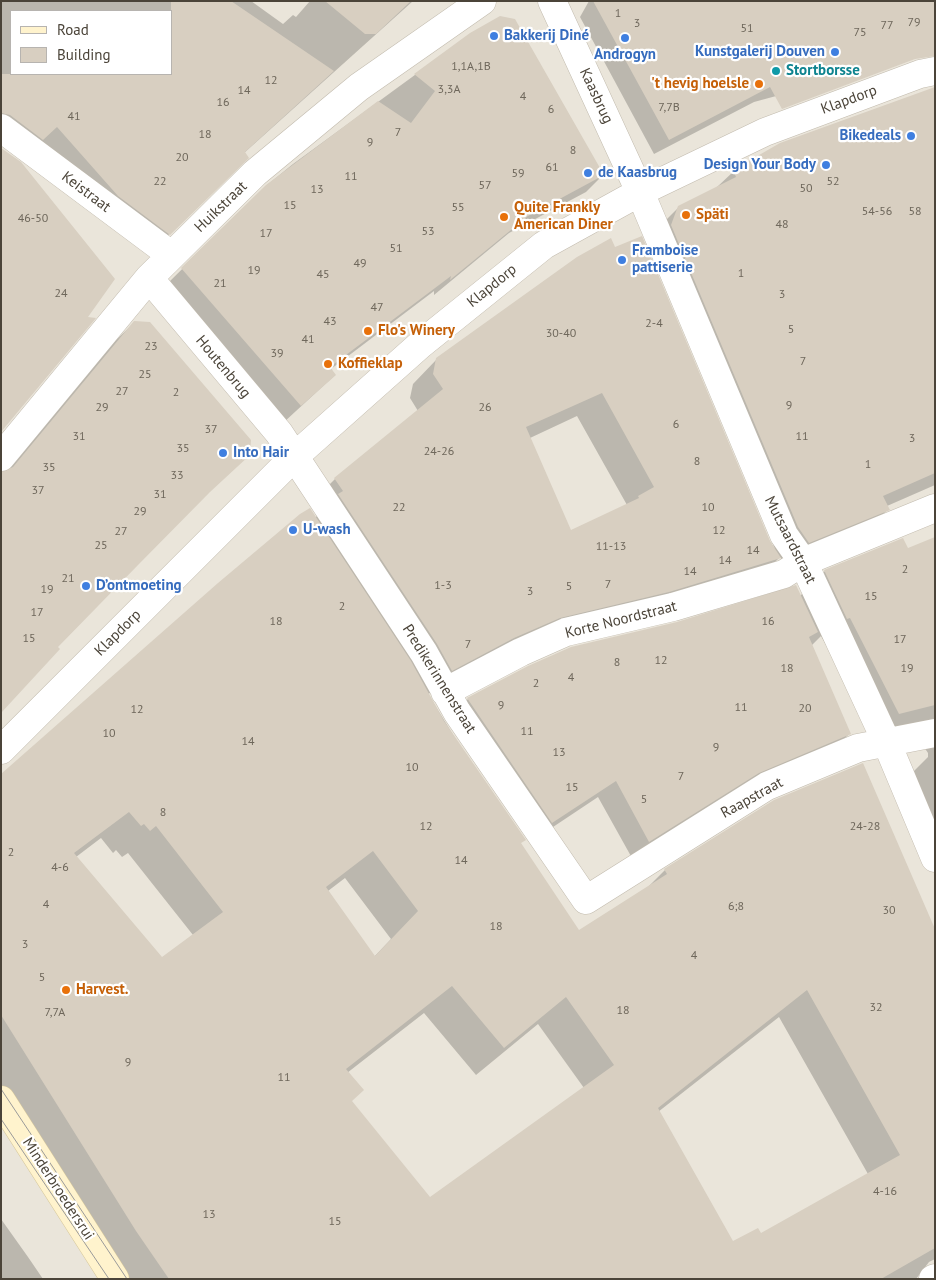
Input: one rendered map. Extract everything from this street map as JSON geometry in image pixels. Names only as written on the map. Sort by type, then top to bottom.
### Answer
[{"type":"street","name":"Huikstraat","points":[[1,457],[149,278],[255,173],[359,87],[482,1]]},
{"type":"street","name":"Kaasbrug","points":[[552,1],[640,192]]},
{"type":"street","name":"Klapdorp","points":[[1,750],[294,458],[421,344],[544,245],[640,192],[764,132],[935,71]]},
{"type":"street","name":"Keistraat","points":[[1,128],[171,255]]},
{"type":"street","name":"Mutsaardstraat","points":[[640,192],[784,535],[803,562],[886,741],[935,858]]},
{"type":"street","name":"Houtenbrug","points":[[149,278],[279,433],[294,458]]},
{"type":"street","name":"Predikerinnenstraat","points":[[294,458],[424,653],[445,692],[586,900]]},
{"type":"street","name":"Korte Noordstraat","points":[[445,692],[520,652],[566,632],[673,607],[784,574],[803,562],[935,508]]},
{"type":"street","name":"Raapstraat","points":[[586,900],[767,786],[858,748],[935,732]]},
{"type":"street","name":"Minderbroedersrui","points":[[1,1100],[115,1279]]},
{"type":"shaded area","points":[[1,1],[935,1],[935,1279],[1,1279]]},
{"type":"building","points":[[171,1],[231,1],[334,71],[245,152],[249,158],[170,235],[118,196],[57,127],[43,140],[10,115],[1,113],[1,74],[172,75]]},
{"type":"building","points":[[325,1],[411,1],[376,34],[365,34]]},
{"type":"building","points":[[593,1],[935,1],[935,56],[915,59],[782,109],[770,87],[669,140]]},
{"type":"building","points":[[500,16],[515,19],[604,175],[528,216],[450,280],[451,276],[330,367],[336,375],[301,406],[181,268],[266,185],[378,101],[411,123],[435,91],[414,74],[470,33]]},
{"type":"building","points":[[935,87],[935,473],[883,496],[890,510],[809,543],[798,527],[671,225],[678,206],[736,177],[733,170],[780,143]]},
{"type":"building","points":[[1,148],[21,162],[115,279],[88,317],[96,318],[1,432]]},
{"type":"building","points":[[642,236],[770,541],[781,558],[669,592],[560,618],[514,638],[452,671],[437,644],[338,494],[343,491],[334,478],[443,389],[433,374],[436,358],[577,257],[611,238],[615,247]],"holes":[[[602,393],[654,487],[638,496],[639,498],[571,530],[526,427]]]},
{"type":"building","points":[[134,321],[150,322],[251,440],[250,455],[210,492],[58,647],[60,649],[1,713],[1,472],[13,467]]},
{"type":"building","points":[[310,508],[411,661],[444,721],[526,840],[521,843],[579,930],[667,874],[664,869],[774,800],[863,763],[935,929],[935,1248],[881,1279],[169,1279],[136,1231],[1,1015],[1,774],[218,583],[300,514]],"holes":[[[129,812],[141,826],[144,824],[150,831],[156,826],[223,912],[162,957],[74,853]],[[373,851],[418,911],[375,956],[326,887]],[[452,986],[504,1048],[566,997],[614,1065],[430,1197],[352,1101],[364,1090],[346,1069]],[[807,990],[900,1155],[761,1233],[758,1228],[733,1241],[658,1108]]]},
{"type":"building","points":[[935,537],[935,705],[899,714],[850,618],[847,619],[824,570],[903,538],[908,548]]},
{"type":"building","points":[[796,585],[818,632],[809,637],[851,734],[759,773],[649,842],[616,781],[552,823],[467,698],[528,666],[571,647],[677,622]]},
{"type":"tram line","points":[[1,1089],[127,1279]]},
{"type":"tram line","points":[[1,1119],[109,1279]]},
{"type":"place","name":"Bakkerij Diné","points":[[494,36]]},
{"type":"place","name":"Androgyn","points":[[625,38]]},
{"type":"place","name":"Kunstgalerij Douven","points":[[835,52]]},
{"type":"place","name":"Stortborsse","points":[[776,71]]},
{"type":"place","name":"'t hevig hoelsle","points":[[759,84]]},
{"type":"place","name":"Bikedeals","points":[[911,136]]},
{"type":"place","name":"Design Your Body","points":[[826,165]]},
{"type":"place","name":"de Kaasbrug","points":[[588,173]]},
{"type":"place","name":"Späti","points":[[686,215]]},
{"type":"place","name":"Quite Frankly American Diner","points":[[504,217]]},
{"type":"place","name":"Framboise pattiserie","points":[[622,260]]},
{"type":"place","name":"Flo's Winery","points":[[368,331]]},
{"type":"place","name":"Koffieklap","points":[[328,364]]},
{"type":"place","name":"Into Hair","points":[[223,453]]},
{"type":"place","name":"U-wash","points":[[293,530]]},
{"type":"place","name":"D’ontmoeting","points":[[86,586]]},
{"type":"place","name":"Harvest.","points":[[66,990]]}]
